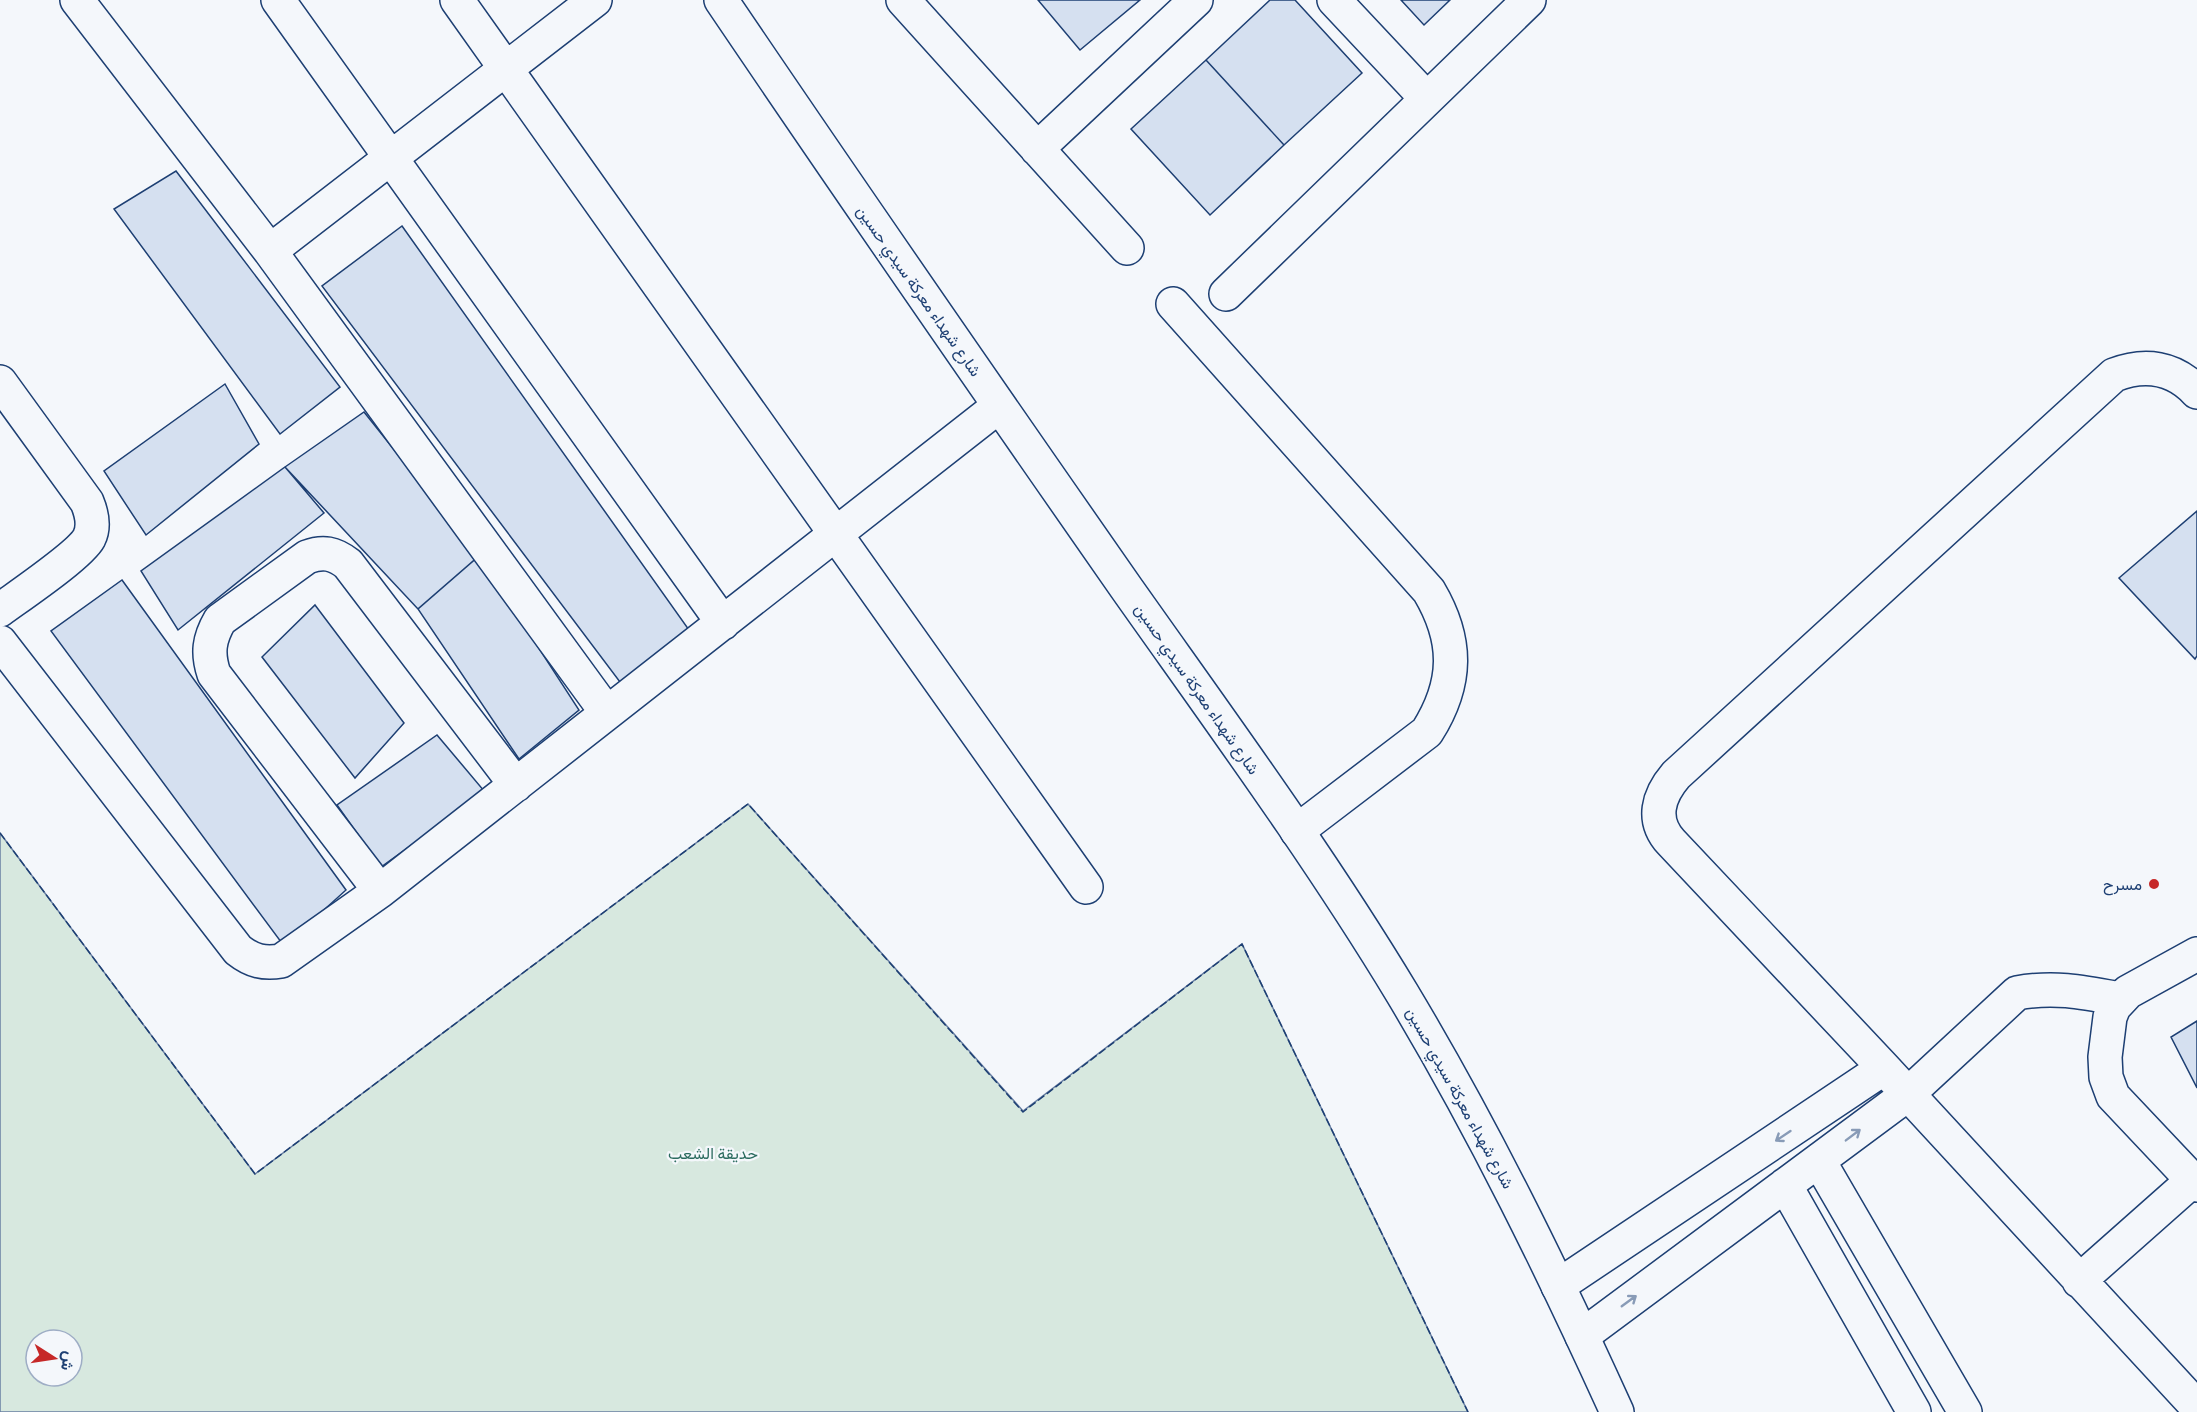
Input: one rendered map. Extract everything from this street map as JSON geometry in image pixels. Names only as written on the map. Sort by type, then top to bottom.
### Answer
[{"type":"main road","points":[[77,0],[270,250],[607,713]]},
{"type":"main road","points":[[278,0],[723,623]]},
{"type":"main road","points":[[457,0],[1086,887]]},
{"type":"main road","points":[[270,250],[595,0]]},
{"type":"main road","name":"شارع شهداء معركة سيدي حسين","points":[[721,0],[896,258],[1297,831],[1401,991],[1509,1186],[1617,1412]]},
{"type":"main road","points":[[903,0],[1127,248]]},
{"type":"main road","points":[[1037,149],[1196,0]]},
{"type":"main road","points":[[1334,0],[1427,99]]},
{"type":"main road","points":[[1226,294],[1529,0]]},
{"type":"main road","points":[[1173,304],[1429,591],[1442,612],[1449,637],[1451,662],[1448,686],[1440,711],[1427,732],[1297,831]]},
{"type":"main road","points":[[2197,392],[2179,376],[2163,370],[2146,367],[2130,369],[2114,375],[1676,775],[1662,796],[1659,814],[1662,832],[2197,1407]]},
{"type":"main road","points":[[0,382],[87,502],[92,514],[92,528],[83,547],[0,610]]},
{"type":"main road","points":[[0,642],[238,950],[248,958],[266,963],[281,961],[380,891],[999,405]]},
{"type":"main road","points":[[380,891],[214,674],[209,647],[212,633],[220,620],[307,558],[318,554],[339,557],[348,564],[516,785]]},
{"type":"main road","points":[[2079,1281],[2195,1183],[2114,1096],[2104,1067],[2110,1017],[2120,999],[2127,992],[2197,954]]},
{"type":"main road","points":[[1582,1336],[1908,1094],[2017,993],[2041,988],[2077,991],[2120,999]]},
{"type":"main road","points":[[1558,1286],[1884,1068]]},
{"type":"main road","points":[[1819,1161],[1965,1412]]},
{"type":"main road","points":[[1785,1185],[1914,1412]]},
{"type":"green space","name":"حديقة الشعب","points":[[748,804],[1023,1111],[1242,944],[1468,1412],[0,1412],[0,833],[255,1174]]},
{"type":"building","points":[[1038,0],[1140,0],[1080,50]]},
{"type":"building","points":[[1270,0],[1295,0],[1362,73],[1284,145],[1206,60]]},
{"type":"building","points":[[1401,0],[1450,0],[1424,25]]},
{"type":"building","points":[[1206,60],[1284,145],[1210,215],[1131,129]]},
{"type":"building","points":[[176,171],[340,387],[280,434],[114,209]]},
{"type":"building","points":[[402,226],[694,637],[623,686],[322,286]]},
{"type":"building","points":[[225,384],[259,444],[146,535],[104,471]]},
{"type":"building","points":[[364,412],[479,556],[418,609],[285,467]]},
{"type":"building","points":[[285,467],[324,513],[178,630],[141,571]]},
{"type":"building","points":[[2197,511],[2197,656],[2195,659],[2119,578]]},
{"type":"building","points":[[479,556],[579,710],[519,759],[418,609]]},
{"type":"building","points":[[122,580],[346,890],[284,946],[51,631]]},
{"type":"building","points":[[315,605],[404,723],[355,778],[262,657]]},
{"type":"building","points":[[437,735],[485,792],[381,867],[337,805]]},
{"type":"building","points":[[2197,1021],[2197,1088],[2171,1037]]},
{"type":"fence","points":[[0,833],[255,1174],[748,804],[1023,1112],[1242,944],[1468,1412]]},
{"type":"place","name":"مسرح","points":[[2154,884]]}]
